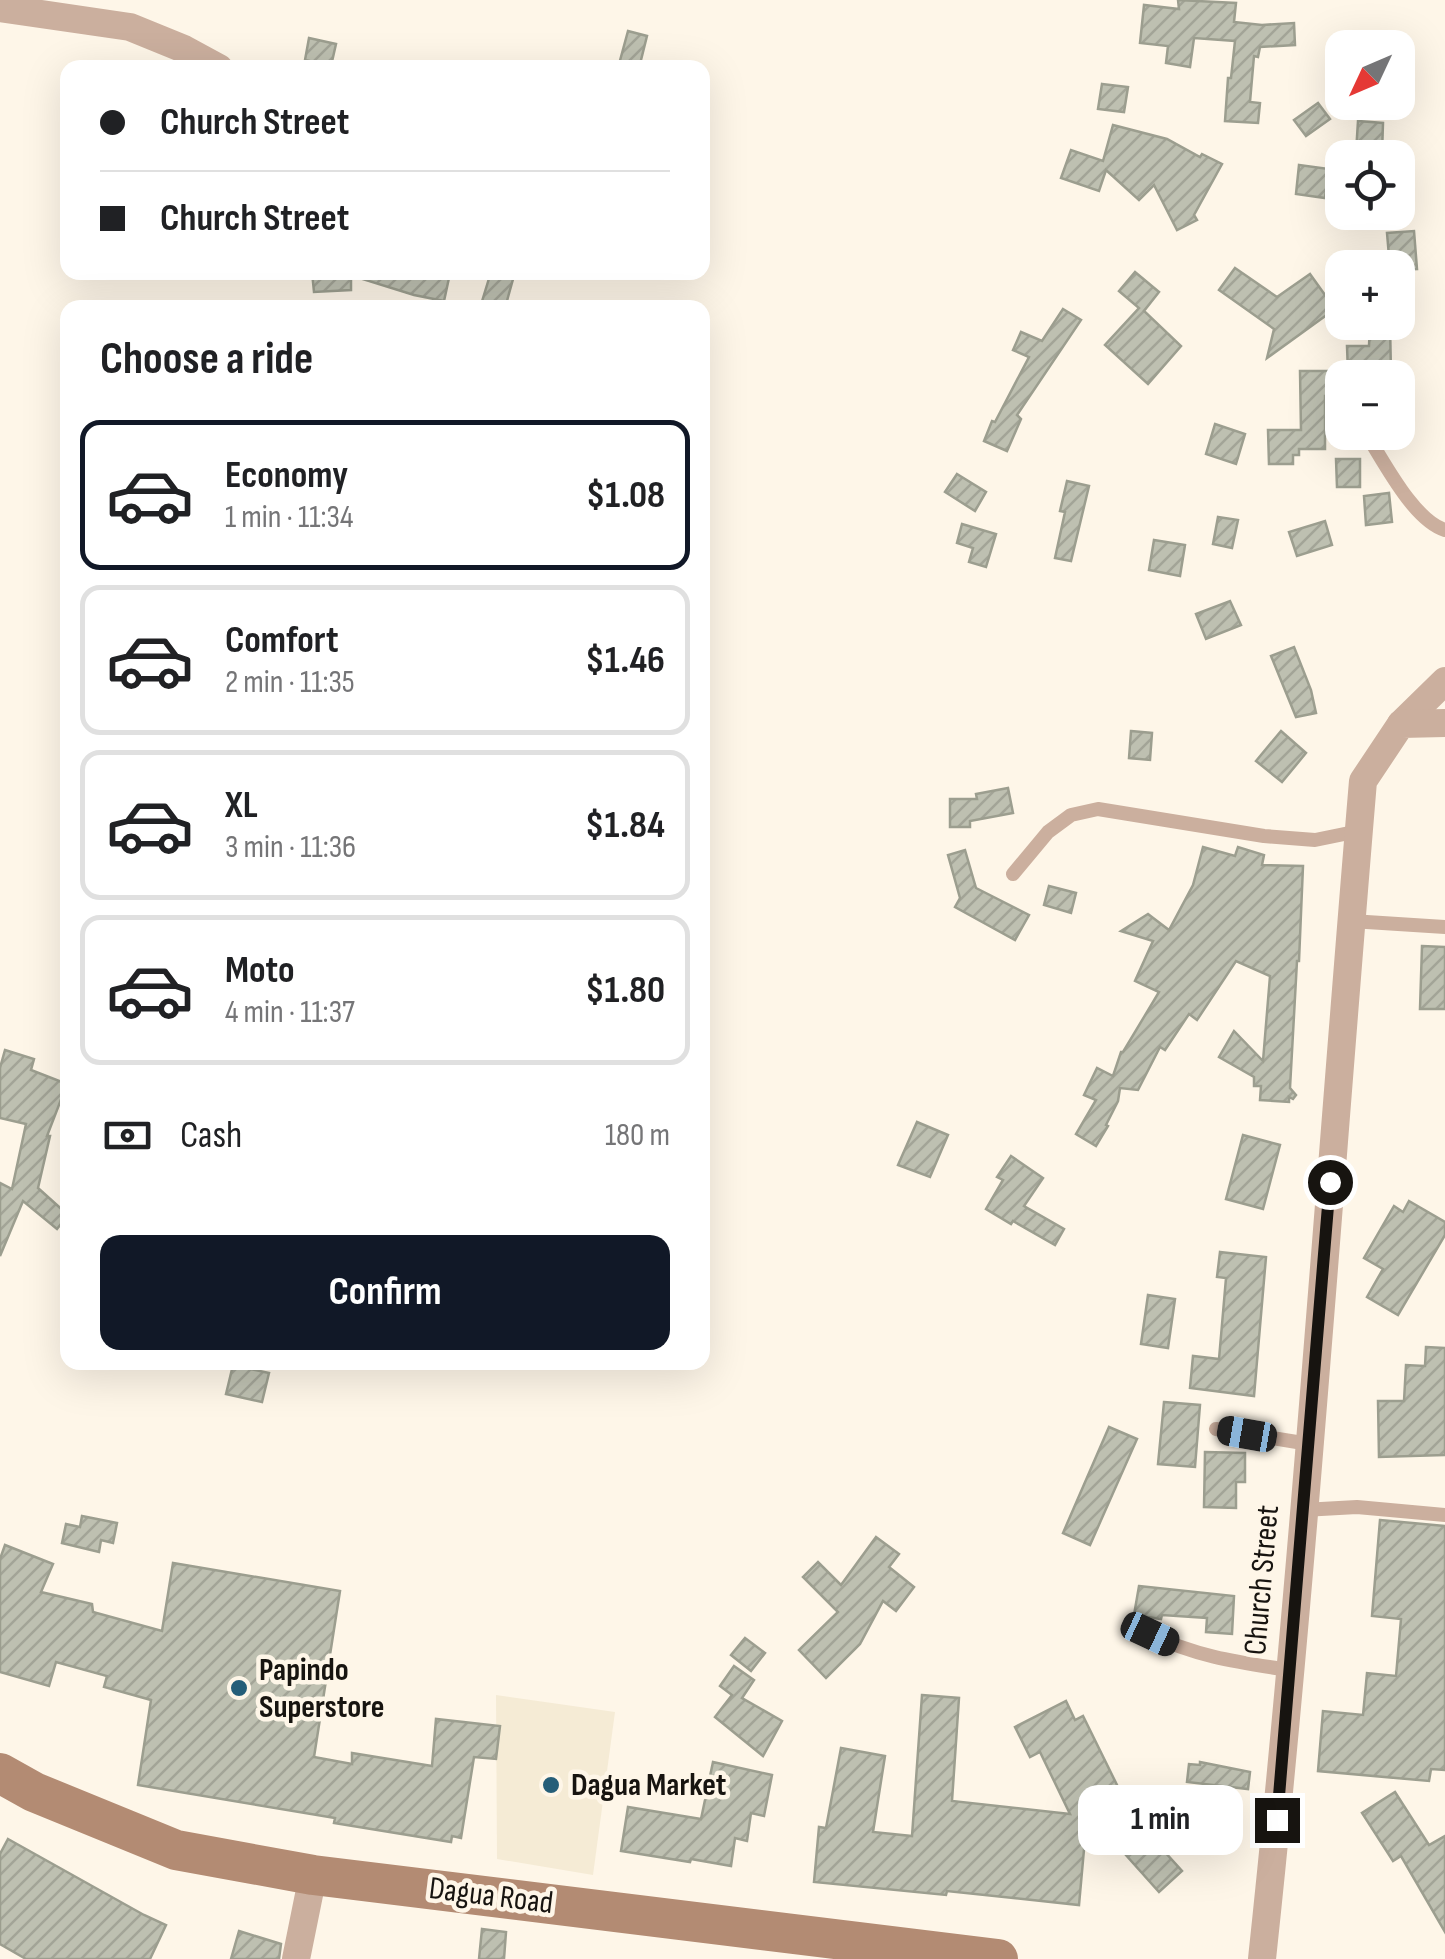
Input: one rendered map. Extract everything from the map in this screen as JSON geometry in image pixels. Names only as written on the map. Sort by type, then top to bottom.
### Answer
[{"type":"street","points":[[0,8],[130,26],[204,60]]},
{"type":"street","name":"Church Street","points":[[1262,1959],[1290,1670],[1363,781],[1401,724],[1445,681]]},
{"type":"street","points":[[1401,724],[1445,723]]},
{"type":"street","name":"Dagua Road","points":[[0,1773],[34,1792],[176,1850],[314,1874],[998,1959]]},
{"type":"street","points":[[296,1959],[314,1874]]},
{"type":"lane","points":[[1377,450],[1412,504],[1436,527],[1445,530]]},
{"type":"lane","points":[[1013,874],[1048,832],[1072,815],[1098,810],[1264,836],[1315,840],[1359,831]]},
{"type":"lane","points":[[1352,921],[1445,926]]},
{"type":"lane","points":[[1216,1428],[1309,1444]]},
{"type":"lane","points":[[1303,1510],[1357,1507],[1445,1515]]},
{"type":"lane","points":[[1150,1634],[1214,1659],[1290,1670]]},
{"type":"shaded area","name":"Dagua Market","points":[[496,1695],[615,1712],[593,1875],[497,1859]]},
{"type":"building","points":[[1178,0],[1236,3],[1234,22],[1294,23],[1295,45],[1260,47],[1258,57],[1254,56],[1250,102],[1260,103],[1258,123],[1225,121],[1235,41],[1194,38],[1190,67],[1166,63],[1168,46],[1140,43],[1144,5],[1179,9]]},
{"type":"building","points":[[628,31],[647,36],[641,60],[620,60]]},
{"type":"building","points":[[309,38],[336,44],[332,60],[305,60]]},
{"type":"building","points":[[1102,84],[1128,87],[1124,112],[1098,109]]},
{"type":"building","points":[[1318,103],[1325,120],[1329,120],[1306,136],[1294,120]]},
{"type":"building","points":[[1358,121],[1383,123],[1382,140],[1357,140]]},
{"type":"building","points":[[1113,125],[1167,139],[1222,164],[1194,215],[1197,220],[1177,230],[1154,185],[1139,200],[1106,170],[1099,191],[1061,178],[1071,150],[1103,161]]},
{"type":"building","points":[[1299,165],[1325,168],[1325,198],[1296,194]]},
{"type":"building","points":[[1414,231],[1417,269],[1415,250],[1388,250],[1387,233]]},
{"type":"building","points":[[1235,268],[1277,297],[1310,274],[1325,295],[1325,316],[1267,358],[1274,329],[1219,290]]},
{"type":"building","points":[[1135,272],[1159,292],[1144,311],[1181,346],[1148,384],[1105,345],[1139,308],[1119,291]]},
{"type":"building","points":[[313,280],[351,280],[351,290],[314,292]]},
{"type":"building","points":[[365,280],[449,280],[444,300]]},
{"type":"building","points":[[489,280],[513,280],[507,300],[482,300]]},
{"type":"building","points":[[1063,309],[1081,320],[1017,415],[1021,419],[1007,451],[984,441],[1029,357],[1013,350],[1021,332],[1042,341]]},
{"type":"building","points":[[1369,340],[1390,340],[1391,360],[1348,360],[1347,346],[1369,346]]},
{"type":"building","points":[[1300,371],[1325,371],[1325,449],[1299,449],[1299,455],[1293,455],[1293,464],[1269,464],[1268,430],[1301,430]]},
{"type":"building","points":[[1215,424],[1245,434],[1236,464],[1206,454]]},
{"type":"building","points":[[1336,459],[1360,459],[1360,487],[1337,487]]},
{"type":"building","points":[[957,474],[986,492],[975,511],[945,492]]},
{"type":"building","points":[[1067,481],[1089,486],[1071,561],[1055,558]]},
{"type":"building","points":[[1389,493],[1392,522],[1366,525],[1364,496]]},
{"type":"building","points":[[1218,517],[1238,520],[1232,548],[1213,544]]},
{"type":"building","points":[[1325,521],[1332,545],[1297,556],[1289,532]]},
{"type":"building","points":[[962,524],[996,534],[986,567],[969,562],[973,548],[957,543]]},
{"type":"building","points":[[1154,540],[1185,545],[1180,576],[1149,570]]},
{"type":"building","points":[[1230,601],[1241,625],[1206,639],[1196,614]]},
{"type":"building","points":[[1294,647],[1316,713],[1296,717],[1271,656]]},
{"type":"building","points":[[1131,731],[1152,733],[1150,760],[1129,758]]},
{"type":"building","points":[[1281,731],[1306,753],[1282,782],[1256,761]]},
{"type":"building","points":[[1008,788],[1013,813],[970,821],[970,827],[950,827],[950,799],[977,799],[976,794]]},
{"type":"building","points":[[1203,847],[1235,856],[1238,847],[1264,855],[1262,865],[1303,866],[1290,1088],[1296,1095],[1293,1099],[1289,1097],[1289,1102],[1260,1100],[1261,1086],[1254,1086],[1254,1077],[1219,1057],[1234,1031],[1263,1061],[1270,976],[1236,961],[1197,1020],[1189,1014],[1165,1050],[1160,1047],[1138,1090],[1120,1088],[1108,1126],[1096,1146],[1076,1134],[1096,1100],[1084,1095],[1097,1068],[1113,1076],[1121,1052],[1159,992],[1135,981],[1153,941],[1121,931],[1148,914],[1169,930],[1193,885]]},
{"type":"building","points":[[965,850],[976,888],[1029,915],[1015,940],[955,907],[960,898],[948,855]]},
{"type":"building","points":[[1049,886],[1076,893],[1071,913],[1044,905]]},
{"type":"building","points":[[1422,946],[1445,947],[1445,1009],[1420,1009]]},
{"type":"building","points":[[5,1050],[34,1059],[31,1070],[60,1081],[60,1102],[47,1136],[38,1188],[60,1208],[60,1225],[57,1229],[23,1201],[0,1256],[0,1183],[12,1189],[26,1124],[0,1118],[0,1068]]},
{"type":"building","points":[[917,1122],[948,1135],[930,1177],[898,1165]]},
{"type":"building","points":[[1243,1135],[1280,1145],[1263,1209],[1226,1199]]},
{"type":"building","points":[[1011,1156],[1043,1178],[1024,1206],[1064,1229],[1055,1245],[986,1209],[1003,1180],[997,1177]]},
{"type":"building","points":[[1409,1201],[1445,1222],[1445,1235],[1398,1315],[1367,1297],[1383,1269],[1364,1258],[1394,1206],[1403,1212]]},
{"type":"building","points":[[1220,1252],[1266,1257],[1254,1396],[1190,1388],[1193,1356],[1219,1359],[1226,1278],[1217,1277]]},
{"type":"building","points":[[1148,1295],[1175,1299],[1168,1348],[1141,1344]]},
{"type":"building","points":[[1426,1347],[1445,1348],[1445,1455],[1379,1457],[1378,1401],[1404,1401],[1406,1365],[1425,1366]]},
{"type":"building","points":[[232,1370],[269,1373],[262,1402],[226,1394]]},
{"type":"building","points":[[1164,1402],[1200,1405],[1195,1467],[1158,1464]]},
{"type":"building","points":[[1109,1427],[1137,1439],[1090,1545],[1063,1533]]},
{"type":"building","points":[[1205,1452],[1245,1453],[1245,1482],[1236,1482],[1236,1508],[1204,1507]]},
{"type":"building","points":[[82,1516],[117,1523],[113,1543],[101,1540],[99,1552],[62,1543],[66,1524],[80,1527]]},
{"type":"building","points":[[1380,1520],[1445,1526],[1445,1770],[1431,1769],[1429,1781],[1318,1771],[1323,1711],[1363,1715],[1367,1673],[1396,1676],[1401,1619],[1372,1616]]},
{"type":"building","points":[[876,1537],[899,1554],[889,1567],[914,1587],[896,1611],[883,1601],[860,1644],[826,1678],[799,1650],[838,1612],[803,1577],[818,1562],[841,1585]]},
{"type":"building","points":[[5,1545],[53,1564],[41,1592],[92,1604],[93,1612],[162,1631],[173,1563],[340,1591],[314,1757],[352,1764],[352,1753],[432,1766],[436,1719],[500,1726],[496,1759],[474,1757],[461,1838],[452,1836],[451,1842],[334,1823],[335,1818],[138,1785],[151,1700],[104,1687],[107,1676],[56,1662],[49,1686],[0,1672],[0,1559]]},
{"type":"building","points":[[1139,1586],[1234,1596],[1232,1634],[1206,1632],[1207,1618],[1134,1615]]},
{"type":"building","points":[[745,1638],[765,1653],[751,1671],[731,1655]]},
{"type":"building","points":[[734,1666],[754,1680],[742,1698],[782,1721],[763,1756],[715,1717],[732,1695],[720,1686]]},
{"type":"building","points":[[922,1695],[959,1698],[952,1801],[1070,1814],[1040,1752],[1030,1757],[1015,1727],[1066,1701],[1075,1720],[1083,1716],[1118,1787],[1114,1810],[1088,1805],[1079,1905],[814,1882],[819,1827],[826,1828],[841,1748],[885,1756],[873,1832],[912,1836]]},
{"type":"building","points":[[713,1762],[772,1775],[764,1816],[751,1813],[747,1841],[735,1838],[731,1866],[621,1851],[628,1807],[701,1819]]},
{"type":"building","points":[[1200,1762],[1250,1772],[1248,1789],[1187,1782],[1189,1764]]},
{"type":"building","points":[[1395,1792],[1429,1845],[1445,1836],[1445,1932],[1401,1856],[1393,1861],[1362,1813]]},
{"type":"building","points":[[1135,1819],[1182,1871],[1159,1892],[1116,1844]]},
{"type":"building","points":[[8,1839],[166,1925],[150,1959],[26,1959],[0,1944],[0,1854]]},
{"type":"building","points":[[482,1929],[506,1932],[504,1959],[479,1959]]},
{"type":"building","points":[[239,1931],[281,1944],[279,1959],[231,1959]]},
{"type":"place","name":"Papindo Superstore","points":[[239,1688]]},
{"type":"place","name":"Dagua Market","points":[[551,1785]]},
{"type":"route","points":[[1277,1820],[1330,1182]]}]
